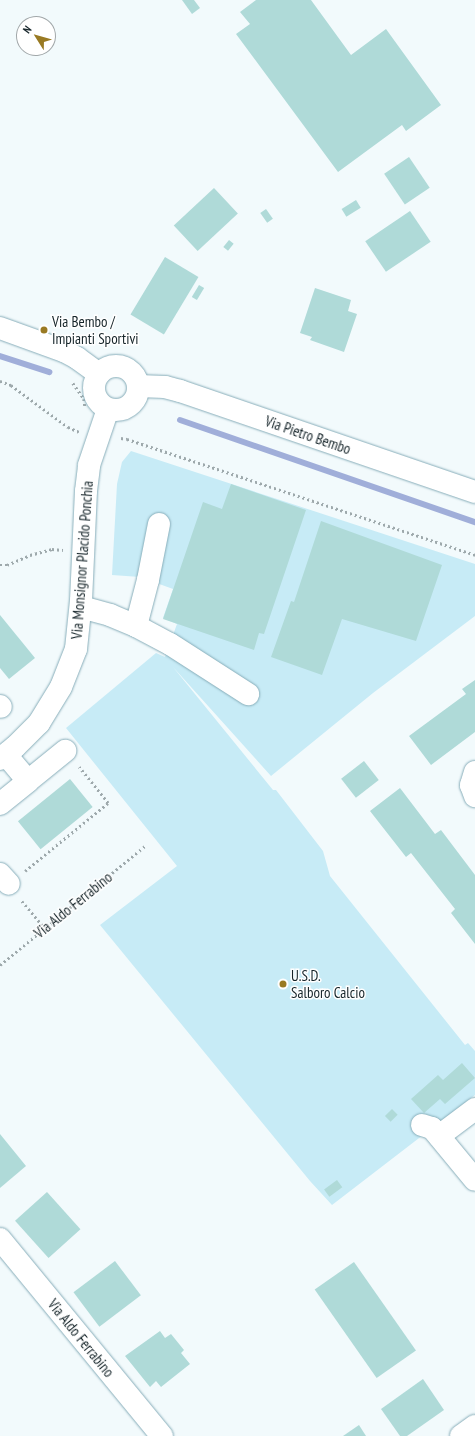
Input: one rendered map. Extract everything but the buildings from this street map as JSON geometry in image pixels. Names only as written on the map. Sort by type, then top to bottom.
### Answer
[{"type":"street","points":[[0,328],[64,351],[77,358],[99,374]]},
{"type":"street","points":[[111,366],[126,368],[137,379],[138,386],[134,401],[123,410],[108,409],[102,405],[94,394],[94,387],[99,374],[111,366]]},
{"type":"street","name":"Via Pietro Bembo","points":[[138,386],[165,387],[180,391],[475,492]]},
{"type":"street","name":"Via Monsignor Placido Ponchia","points":[[3,757],[39,723],[61,687],[76,649],[81,607],[86,491],[89,464],[108,409]]},
{"type":"street","points":[[136,626],[148,580],[159,524]]},
{"type":"street","points":[[81,607],[110,614],[136,626],[170,644],[248,694]]},
{"type":"street","points":[[0,804],[65,751]]},
{"type":"street","points":[[3,757],[28,781]]},
{"type":"street","points":[[475,772],[470,785],[475,796]]},
{"type":"street","points":[[439,1136],[475,1109]]},
{"type":"street","points":[[422,1124],[432,1128],[475,1180]]},
{"type":"street","name":"Via Aldo Ferrabino","points":[[0,1239],[162,1436]]},
{"type":"street","points":[[461,1436],[475,1426]]},
{"type":"path","points":[[69,376],[84,399],[86,410]]},
{"type":"path","points":[[0,381],[12,385],[68,427],[82,434],[83,428]]},
{"type":"path","points":[[115,439],[127,439],[475,555]]},
{"type":"path","points":[[0,565],[7,565],[30,555],[52,549],[66,550]]},
{"type":"path","points":[[45,928],[4,879],[108,803],[65,751]]},
{"type":"path","name":"Via Aldo Ferrabino","points":[[0,965],[145,846]]},
{"type":"shaded area","name":"U.S.D. Salboro Calcio","points":[[131,451],[475,564],[475,616],[373,693],[271,776],[173,667],[273,790],[276,790],[323,851],[330,876],[465,1045],[468,1043],[475,1051],[475,1095],[332,1205],[310,1181],[100,925],[177,866],[66,728],[156,653],[165,657],[177,624],[163,618],[173,589],[140,577],[112,575],[117,484],[122,462]]},
{"type":"waterway","points":[[0,356],[49,372]]},
{"type":"waterway","points":[[180,420],[475,522]]},
{"type":"place","name":"Via Bembo / Impianti Sportivi","points":[[44,330]]},
{"type":"place","name":"U.S.D. Salboro Calcio","points":[[283,984]]}]
